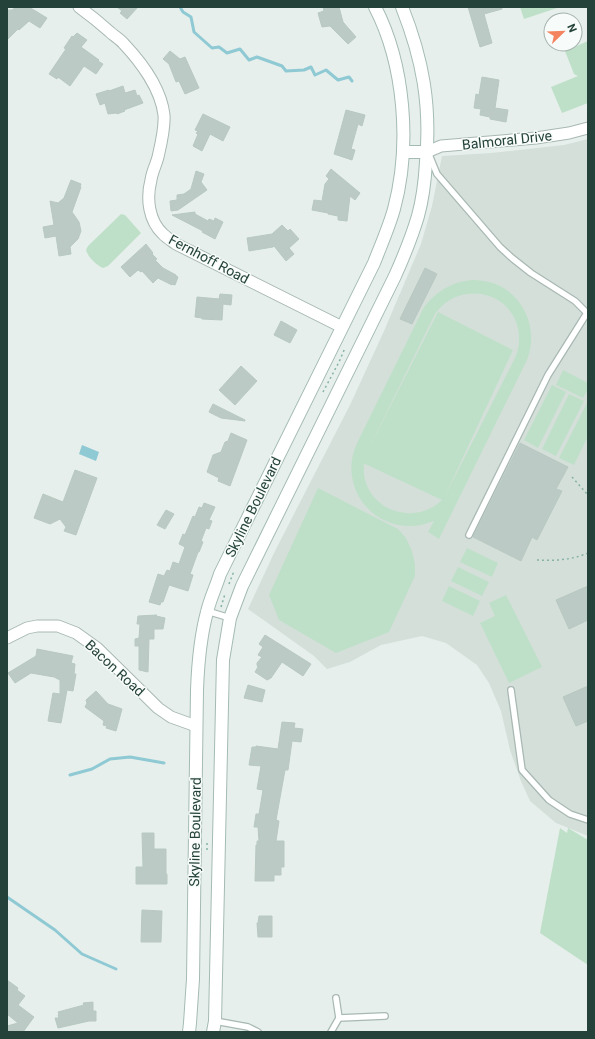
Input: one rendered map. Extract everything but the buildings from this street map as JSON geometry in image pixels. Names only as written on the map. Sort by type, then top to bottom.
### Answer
[{"type":"main road","name":"Skyline Boulevard","points":[[189,1032],[193,979],[196,726],[199,654],[207,611],[220,574],[374,263],[386,235],[394,208],[403,152],[403,120],[400,85],[386,33],[375,7]]},
{"type":"main road","name":"Skyline Boulevard","points":[[214,1026],[222,660],[230,618],[242,586],[395,276],[409,243],[418,215],[425,181],[428,120],[426,95],[417,49],[402,7]]},
{"type":"main road","points":[[403,152],[427,152]]},
{"type":"street","name":"Fernhoff Road","points":[[79,7],[123,43],[148,75],[159,96],[164,115],[163,134],[151,180],[149,210],[162,234],[176,244],[342,327]]},
{"type":"street","name":"Balmoral Drive","points":[[427,152],[441,146],[569,134],[588,128]]},
{"type":"street","name":"Bacon Road","points":[[7,638],[27,628],[37,626],[58,626],[76,633],[97,648],[158,708],[171,717],[196,726]]},
{"type":"lane","points":[[427,152],[437,174],[500,247],[531,273],[575,301],[588,313],[548,376],[469,535]]},
{"type":"lane","points":[[207,611],[230,618]]},
{"type":"lane","points":[[511,690],[522,770],[549,800],[570,814],[588,820]]},
{"type":"lane","points":[[331,1032],[339,1018],[336,998]]},
{"type":"lane","points":[[339,1018],[385,1016]]},
{"type":"lane","points":[[214,1026],[248,1027],[258,1032]]},
{"type":"path","points":[[572,477],[588,495]]},
{"type":"path","points":[[537,560],[565,560],[588,552]]},
{"type":"shaded area","points":[[588,139],[588,836],[556,823],[530,801],[510,750],[501,711],[489,683],[477,665],[446,643],[422,636],[381,645],[350,662],[327,669],[314,656],[248,609],[275,551],[350,405],[384,331],[421,244],[432,206],[442,156],[491,153],[564,145]]},
{"type":"green space","points":[[520,7],[560,7],[543,12],[524,19]]},
{"type":"green space","points":[[588,41],[588,103],[562,113],[551,87],[578,76],[574,74],[565,52],[583,52],[583,43]]},
{"type":"green space","points":[[121,214],[125,215],[141,233],[108,266],[103,268],[93,260],[86,250],[88,246]]},
{"type":"green space","points":[[464,281],[484,281],[502,287],[511,293],[524,309],[528,319],[531,329],[530,350],[527,360],[439,539],[428,532],[434,521],[413,526],[394,524],[369,510],[360,499],[354,486],[352,457],[357,443],[424,307],[434,296],[445,288]],"holes":[[[467,294],[486,295],[498,300],[505,306],[516,321],[519,339],[515,358],[445,496],[513,350],[438,312],[366,454],[435,314],[449,301],[457,296]],[[365,464],[442,500],[430,509],[417,513],[403,513],[390,509],[379,502],[370,492],[365,479]]]},
{"type":"green space","points":[[563,370],[588,383],[588,389],[583,398],[556,385]]},
{"type":"green space","points":[[552,385],[566,392],[538,448],[524,440]]},
{"type":"green space","points":[[569,394],[584,401],[556,456],[542,449]]},
{"type":"green space","points":[[587,403],[588,436],[574,465],[559,458]]},
{"type":"green space","points":[[318,488],[398,529],[406,538],[412,551],[415,564],[415,576],[389,632],[336,653],[279,620],[269,595]]},
{"type":"green space","points":[[467,548],[498,563],[492,577],[460,562]]},
{"type":"green space","points":[[458,567],[489,582],[482,596],[451,581]]},
{"type":"green space","points":[[449,586],[480,601],[473,616],[442,601]]},
{"type":"green space","points":[[506,595],[542,667],[509,683],[480,623],[495,616],[489,603]]},
{"type":"green space","points":[[560,828],[567,833],[568,828],[588,840],[588,965],[540,933]]},
{"type":"water","points":[[82,445],[99,452],[96,461],[79,454]]},
{"type":"waterway","points":[[180,7],[183,12],[191,17],[194,32],[212,48],[219,47],[227,53],[240,49],[249,60],[257,57],[282,66],[286,71],[304,70],[311,67],[315,75],[326,70],[338,80],[349,77],[352,81]]},
{"type":"waterway","points":[[70,775],[92,769],[110,759],[130,757],[164,763]]},
{"type":"waterway","points":[[7,897],[55,930],[82,954],[116,969]]}]
